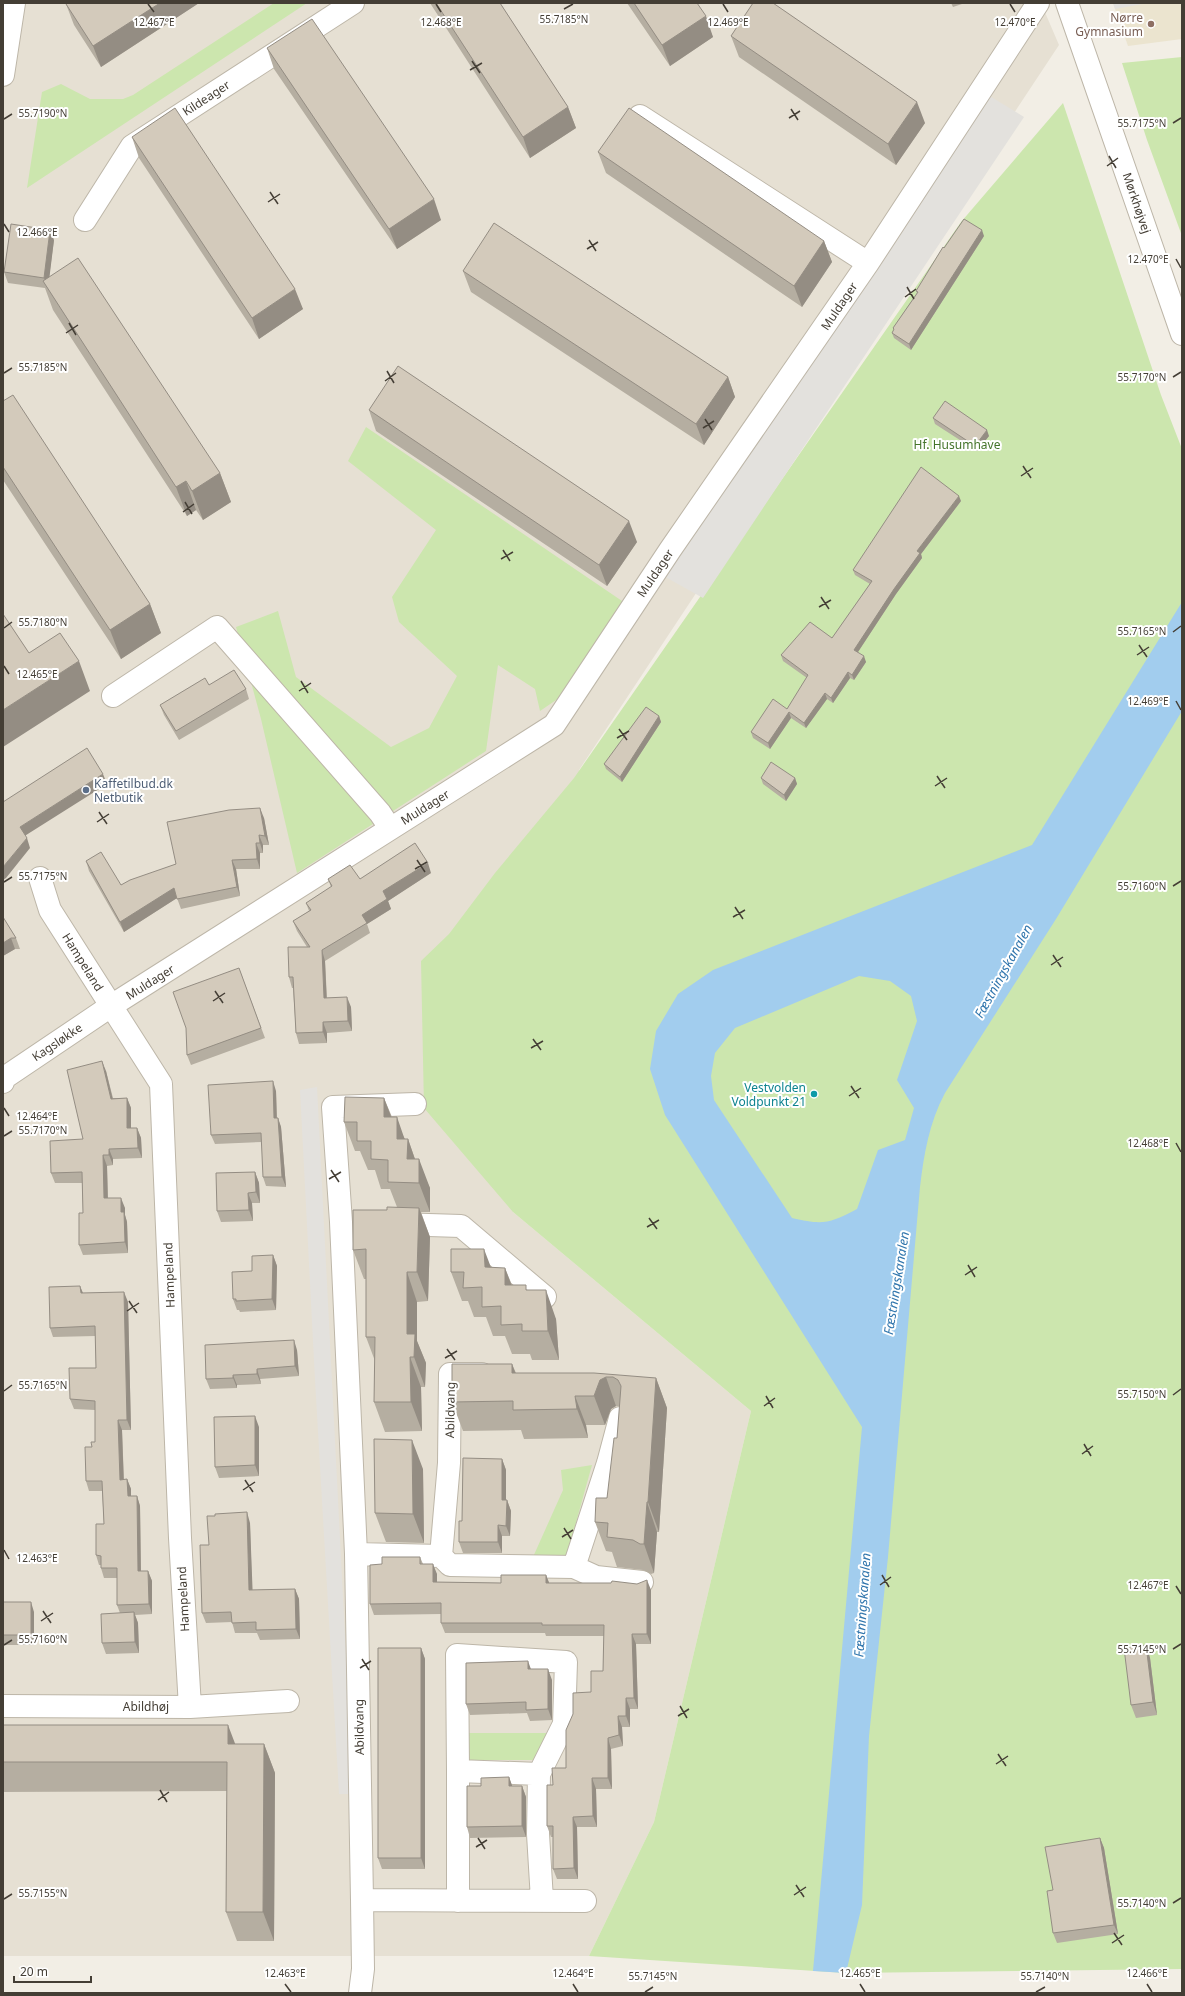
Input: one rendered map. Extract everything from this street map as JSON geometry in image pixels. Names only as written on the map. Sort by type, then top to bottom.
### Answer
[{"type":"street","points":[[3,76],[14,3]]},
{"type":"street","name":"Kildeager","points":[[85,220],[132,146],[353,3]]},
{"type":"street","name":"Muldager","points":[[111,1006],[554,725],[670,550],[868,263],[1038,3]]},
{"type":"street","name":"Mørkhøjvej","points":[[1067,3],[1182,334]]},
{"type":"street","points":[[640,116],[868,263]]},
{"type":"street","name":"Muldager","points":[[113,696],[217,627],[380,813],[390,828]]},
{"type":"street","name":"Hampeland","points":[[40,878],[50,910],[161,1084],[180,1538],[190,1706]]},
{"type":"street","name":"Kagsløkke","points":[[3,1079],[111,1006]]},
{"type":"street","name":"Abildvang","points":[[360,1993],[362,1969],[362,1900],[356,1554],[341,1222],[333,1107],[416,1104]]},
{"type":"street","points":[[341,1222],[461,1226],[544,1297]]},
{"type":"street","name":"Abildvang","points":[[441,1556],[449,1463],[450,1374],[505,1374]]},
{"type":"street","points":[[574,1567],[608,1463],[620,1418]]},
{"type":"street","points":[[356,1554],[441,1556],[450,1565],[574,1567],[596,1577],[642,1582]]},
{"type":"street","points":[[458,1901],[457,1655],[566,1662],[564,1724],[540,1774],[538,1834],[542,1900]]},
{"type":"street","name":"Abildhøj","points":[[3,1706],[190,1706],[288,1702]]},
{"type":"street","points":[[458,1771],[540,1774]]},
{"type":"street","points":[[362,1900],[542,1900],[585,1902]]},
{"type":"shaded area","points":[[3,3],[1041,3],[1059,45],[579,770],[640,840],[513,1212],[751,1411],[654,1822],[589,1956],[3,1956]]},
{"type":"shaded area","name":"Nørre Gymnasium","points":[[1113,3],[1182,3],[1182,39],[1128,46]]},
{"type":"shaded area","points":[[1113,3],[1148,3],[1115,9]]},
{"type":"shaded area","points":[[983,92],[1024,117],[703,598],[660,574]]},
{"type":"shaded area","points":[[317,1087],[353,1794],[339,1794],[300,1090]]},
{"type":"green space","points":[[274,3],[307,3],[27,188],[42,92],[61,84],[90,99],[123,99],[133,95]]},
{"type":"green space","points":[[1182,57],[1182,236],[1147,140],[1122,63]]},
{"type":"green space","name":"Hf. Husumhave","points":[[1063,103],[1161,395],[1182,449],[1182,1969],[846,1973],[589,1956],[654,1822],[751,1411],[513,1212],[424,1108],[421,961],[449,934],[495,873],[574,778],[961,222]]},
{"type":"green space","points":[[366,427],[625,603],[562,696],[540,711],[535,689],[498,665],[486,751],[297,873],[261,719],[236,627],[278,611],[296,677],[391,747],[429,728],[457,676],[399,622],[392,597],[436,530],[348,461]]},
{"type":"green space","points":[[592,1465],[567,1555],[533,1557],[563,1490],[561,1470]]},
{"type":"green space","points":[[463,1733],[547,1733],[533,1760],[463,1760]]},
{"type":"water","name":"Fæstningskanalen","points":[[1182,602],[1182,711],[1056,919],[945,1093],[939,1104],[931,1127],[925,1151],[920,1187],[888,1557],[869,1736],[862,1905],[846,1973],[813,1971],[862,1427],[665,1115],[650,1069],[656,1031],[678,994],[713,970],[1032,845]],"holes":[[[859,976],[890,981],[911,996],[917,1021],[897,1080],[914,1108],[905,1140],[878,1150],[857,1209],[839,1218],[825,1222],[811,1222],[792,1218],[714,1100],[711,1076],[715,1053],[735,1028]]]},
{"type":"building","points":[[160,3],[93,46],[66,4]]},
{"type":"building","points":[[436,3],[500,3],[568,107],[523,137]]},
{"type":"building","points":[[634,3],[697,3],[706,16],[662,45]]},
{"type":"building","points":[[753,3],[773,3],[917,102],[888,144],[731,36]]},
{"type":"building","points":[[312,19],[434,199],[389,229],[267,48]]},
{"type":"building","points":[[175,108],[295,289],[252,318],[132,137]]},
{"type":"building","points":[[629,108],[824,241],[794,286],[598,152]]},
{"type":"building","points":[[964,219],[982,230],[909,344],[892,333],[893,328],[918,292],[916,291],[943,247],[944,248]]},
{"type":"building","points":[[494,223],[728,377],[696,424],[463,271]]},
{"type":"building","points":[[11,224],[50,230],[44,278],[4,272]]},
{"type":"building","points":[[78,258],[220,473],[192,491],[186,481],[176,487],[43,281]]},
{"type":"building","points":[[398,366],[629,521],[599,565],[369,410]]},
{"type":"building","points":[[13,395],[150,604],[110,630],[3,467],[3,401]]},
{"type":"building","points":[[945,401],[987,430],[975,446],[933,418]]},
{"type":"building","points":[[921,467],[959,496],[917,551],[920,553],[894,589],[854,650],[864,656],[852,675],[848,672],[831,698],[825,693],[804,723],[789,712],[768,743],[751,732],[773,699],[787,709],[808,675],[781,655],[810,622],[832,638],[872,581],[853,570]]},
{"type":"building","points":[[3,614],[29,653],[60,633],[79,661],[3,710]]},
{"type":"building","points":[[234,670],[246,689],[176,731],[160,705],[205,678],[209,685]]},
{"type":"building","points":[[646,707],[659,716],[620,777],[604,764]]},
{"type":"building","points":[[87,748],[103,774],[20,827],[27,838],[3,867],[3,802]]},
{"type":"building","points":[[771,762],[795,778],[784,795],[761,778]]},
{"type":"building","points":[[260,808],[265,836],[259,835],[260,843],[256,843],[257,859],[232,860],[237,887],[177,899],[174,888],[120,922],[86,861],[101,852],[121,885],[130,880],[176,864],[167,822],[229,810]]},
{"type":"building","points":[[415,843],[428,863],[383,891],[387,899],[362,915],[367,923],[322,950],[324,998],[347,997],[348,1021],[323,1022],[323,1032],[296,1033],[293,977],[289,977],[288,947],[310,947],[293,921],[311,910],[306,903],[332,886],[328,879],[350,865],[360,879]]},
{"type":"building","points":[[3,917],[16,938],[11,938],[3,943]]},
{"type":"building","points":[[239,968],[261,1028],[187,1055],[186,1028],[173,992]]},
{"type":"building","points":[[102,1061],[111,1099],[127,1098],[127,1128],[137,1128],[138,1148],[109,1149],[109,1155],[103,1155],[104,1198],[121,1198],[121,1212],[124,1212],[125,1242],[79,1245],[79,1213],[83,1213],[82,1172],[51,1173],[50,1141],[83,1139],[67,1070]]},
{"type":"building","points":[[273,1081],[274,1118],[278,1118],[282,1177],[263,1177],[261,1133],[211,1135],[208,1085]]},
{"type":"building","points":[[345,1097],[384,1098],[384,1117],[397,1117],[397,1139],[408,1139],[407,1159],[419,1159],[419,1183],[388,1182],[388,1160],[371,1159],[371,1141],[357,1141],[357,1122],[344,1122]]},
{"type":"building","points":[[255,1172],[256,1192],[248,1193],[249,1210],[217,1211],[216,1173]]},
{"type":"building","points":[[387,1207],[419,1208],[417,1272],[407,1272],[407,1334],[415,1334],[414,1357],[410,1357],[411,1402],[374,1402],[375,1337],[366,1337],[366,1249],[353,1250],[353,1210],[387,1210]]},
{"type":"building","points":[[451,1249],[484,1249],[485,1267],[505,1268],[505,1285],[526,1285],[526,1290],[546,1290],[548,1331],[522,1331],[522,1324],[501,1325],[501,1306],[482,1307],[482,1287],[463,1288],[464,1272],[451,1272]]},
{"type":"building","points":[[273,1255],[272,1299],[236,1301],[236,1299],[233,1299],[232,1272],[252,1271],[252,1256]]},
{"type":"building","points":[[80,1286],[81,1293],[124,1292],[127,1420],[118,1420],[120,1480],[127,1479],[128,1496],[137,1496],[138,1571],[148,1571],[149,1604],[117,1605],[117,1568],[101,1568],[101,1556],[96,1555],[96,1524],[104,1524],[102,1481],[86,1481],[85,1447],[92,1447],[91,1442],[95,1442],[95,1401],[70,1399],[69,1368],[96,1368],[95,1326],[50,1328],[49,1287]]},
{"type":"building","points":[[294,1340],[295,1366],[257,1369],[257,1374],[233,1375],[233,1378],[206,1379],[205,1345]]},
{"type":"building","points":[[452,1364],[512,1364],[512,1373],[594,1373],[656,1378],[644,1544],[640,1544],[633,1540],[607,1537],[608,1523],[595,1522],[596,1498],[607,1498],[614,1438],[617,1438],[621,1386],[618,1380],[613,1377],[606,1377],[600,1380],[594,1396],[575,1396],[577,1409],[513,1410],[513,1401],[452,1402]]},
{"type":"building","points":[[255,1416],[255,1465],[215,1467],[214,1417]]},
{"type":"building","points":[[374,1439],[412,1440],[413,1514],[375,1513]]},
{"type":"building","points":[[463,1458],[502,1459],[502,1500],[507,1500],[506,1526],[498,1525],[498,1542],[459,1542],[459,1521],[462,1521]]},
{"type":"building","points":[[247,1512],[249,1590],[295,1589],[296,1629],[256,1630],[256,1622],[232,1623],[231,1612],[202,1613],[200,1545],[209,1545],[207,1516]]},
{"type":"building","points":[[382,1557],[420,1557],[420,1564],[433,1564],[433,1582],[501,1583],[501,1575],[546,1575],[546,1583],[611,1583],[612,1581],[637,1584],[647,1580],[647,1634],[632,1634],[634,1698],[626,1698],[626,1716],[618,1716],[619,1735],[608,1738],[608,1778],[592,1778],[593,1816],[573,1817],[574,1868],[553,1869],[553,1826],[547,1826],[547,1785],[553,1785],[552,1768],[566,1768],[566,1730],[573,1714],[573,1693],[591,1692],[591,1671],[603,1671],[604,1625],[542,1625],[542,1623],[441,1623],[441,1603],[370,1604],[370,1565],[382,1564]]},
{"type":"building","points":[[3,1602],[31,1602],[31,1635],[3,1635]]},
{"type":"building","points":[[134,1612],[135,1642],[102,1643],[101,1614]]},
{"type":"building","points":[[1146,1645],[1153,1702],[1131,1705],[1124,1648]]},
{"type":"building","points":[[378,1648],[421,1648],[421,1858],[378,1858]]},
{"type":"building","points":[[528,1661],[528,1669],[548,1669],[548,1709],[526,1710],[526,1702],[466,1704],[466,1663]]},
{"type":"building","points":[[3,1725],[228,1725],[228,1744],[264,1744],[263,1912],[226,1912],[227,1762],[3,1762]]},
{"type":"building","points":[[509,1777],[509,1786],[522,1786],[522,1826],[467,1827],[467,1786],[481,1786],[481,1778]]},
{"type":"building","points":[[1100,1838],[1114,1925],[1053,1933],[1047,1891],[1053,1890],[1045,1847]]},
{"type":"place","name":"Nørre Gymnasium","points":[[1151,24]]},
{"type":"place","name":"Kaffetilbud.dk Netbutik","points":[[86,790]]},
{"type":"place","name":"Vestvolden Voldpunkt 21","points":[[814,1094]]}]
